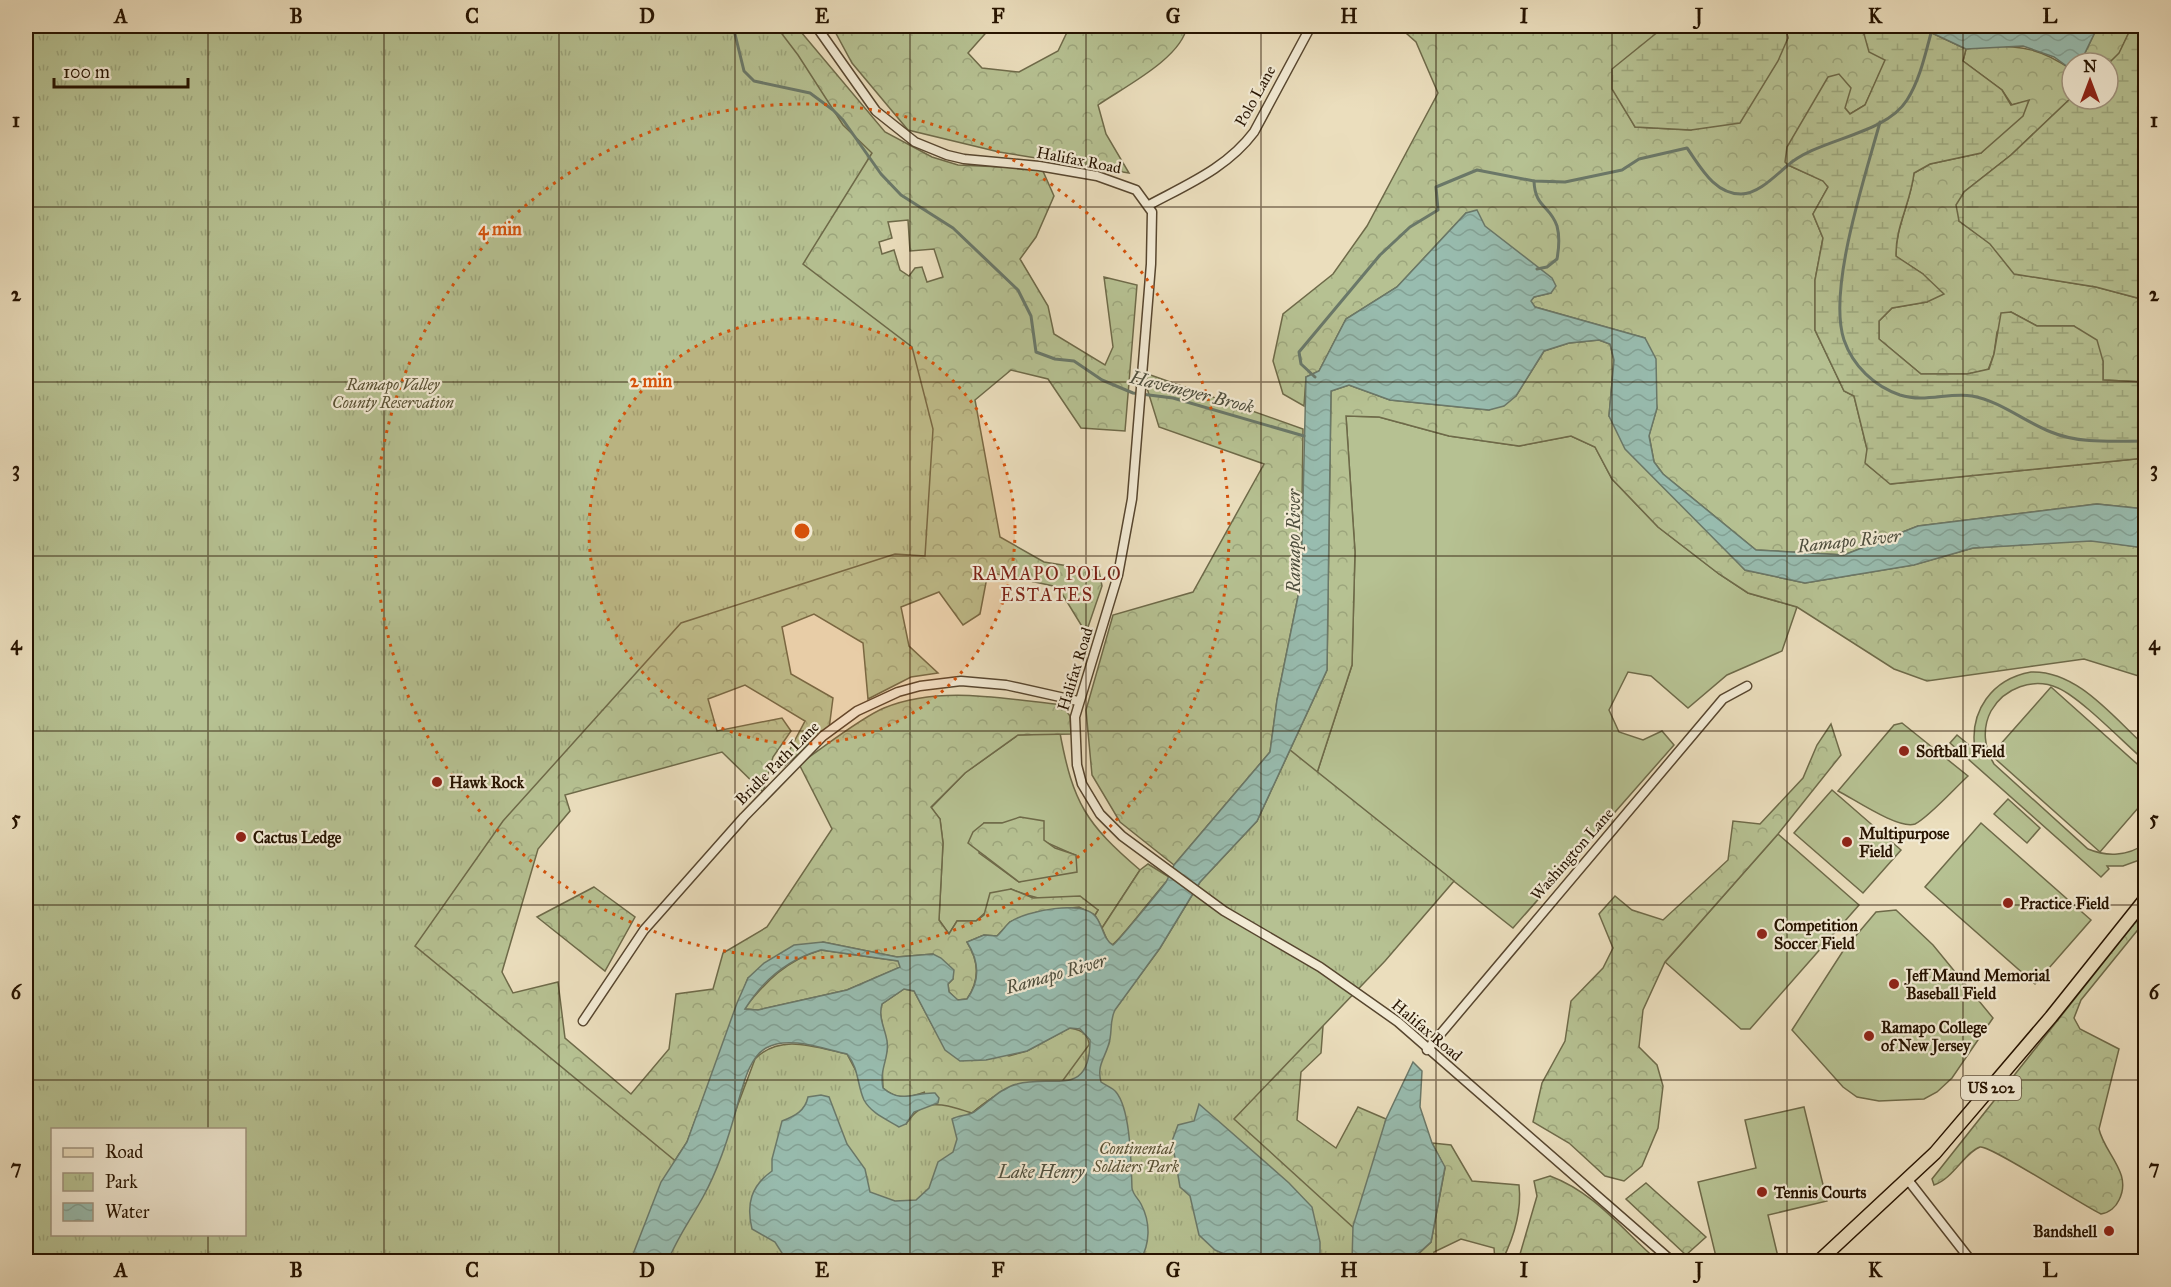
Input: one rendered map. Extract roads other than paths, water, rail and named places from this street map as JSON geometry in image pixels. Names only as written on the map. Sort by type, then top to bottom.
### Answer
[{"type":"main road","name":"US 202","points":[[1818,1262],[1935,1153],[2051,1017],[2145,898]]},
{"type":"street","name":"Halifax Road","points":[[816,26],[876,111],[915,142],[964,159],[1039,166],[1097,176],[1136,190],[1149,205],[1153,221],[1136,459],[1126,537],[1107,613],[1078,702],[1074,750],[1082,784],[1090,800],[1112,828],[1165,869],[1224,911],[1320,967],[1398,1022],[1427,1050],[1673,1262]]},
{"type":"street","name":"Polo Lane","points":[[1149,205],[1219,167],[1244,145],[1254,132],[1311,26]]},
{"type":"street","name":"Bridle Path Lane","points":[[583,1021],[644,930],[744,818],[816,743],[857,711],[898,692],[938,683],[961,681],[1006,685],[1078,702]]},
{"type":"street","name":"Washington Lane","points":[[1427,1050],[1723,699],[1747,686]]},
{"type":"street","points":[[1908,1180],[1972,1262]]},
{"type":"water","points":[[1917,26],[2098,26],[2086,51],[2060,51],[2060,61],[2023,46],[1966,49]]},
{"type":"water","points":[[1477,210],[1485,226],[1552,278],[1556,286],[1551,293],[1534,297],[1531,301],[1535,307],[1645,338],[1656,359],[1657,408],[1649,436],[1654,462],[1663,474],[1756,550],[1844,555],[1918,526],[2097,504],[2145,509],[2145,548],[2091,541],[1973,548],[1914,565],[1805,583],[1745,570],[1625,449],[1609,416],[1614,360],[1610,344],[1599,340],[1569,343],[1544,351],[1516,396],[1504,406],[1489,410],[1390,400],[1349,385],[1331,391],[1327,670],[1257,821],[1200,882],[1160,948],[1115,1010],[1109,1045],[1101,1065],[1101,1082],[1116,1092],[1125,1111],[1132,1188],[1144,1211],[1148,1226],[1146,1248],[1140,1261],[787,1261],[775,1242],[752,1229],[750,1204],[752,1196],[759,1183],[772,1171],[772,1159],[782,1121],[799,1112],[808,1097],[821,1095],[829,1097],[847,1144],[865,1169],[870,1192],[895,1201],[916,1200],[929,1188],[938,1162],[953,1152],[957,1139],[952,1119],[974,1112],[1011,1086],[1030,1082],[1067,1080],[1076,1077],[1084,1070],[1090,1040],[1080,1029],[1070,1028],[1027,1051],[986,1060],[960,1061],[945,1050],[914,991],[904,989],[882,1004],[881,1018],[888,1047],[882,1074],[883,1088],[890,1093],[902,1096],[935,1093],[939,1098],[938,1103],[914,1112],[906,1124],[899,1127],[867,1105],[854,1065],[847,1054],[795,1043],[775,1044],[766,1048],[760,1052],[748,1070],[714,1175],[668,1261],[630,1262],[661,1182],[687,1142],[748,978],[764,963],[794,945],[823,942],[897,957],[933,954],[954,970],[953,979],[948,984],[949,992],[958,1000],[967,999],[975,985],[976,963],[967,942],[984,935],[997,936],[1010,922],[1028,914],[1067,908],[1089,912],[1096,917],[1107,939],[1113,945],[1166,882],[1174,865],[1270,752],[1277,700],[1301,582],[1306,377],[1319,371],[1346,319],[1397,287],[1466,213]],"holes":[[[821,950],[898,961],[900,967],[847,990],[758,1010],[745,1009],[760,989],[778,972],[798,959]]]},
{"type":"water","points":[[1413,1062],[1422,1071],[1420,1107],[1432,1143],[1445,1167],[1431,1242],[1410,1261],[1352,1261],[1353,1226],[1386,1119]]},
{"type":"water","points":[[1199,1104],[1289,1183],[1312,1207],[1320,1242],[1320,1261],[1240,1261],[1215,1250],[1199,1235],[1190,1196],[1180,1187],[1172,1141],[1178,1125],[1194,1121]]},
{"type":"waterway","name":"Havemeyer Brook","points":[[733,26],[744,71],[754,81],[810,93],[833,110],[843,120],[881,174],[901,195],[953,228],[1018,290],[1031,316],[1036,352],[1055,359],[1074,361],[1102,380],[1133,393],[1173,398],[1304,436]]},
{"type":"waterway","points":[[1315,377],[1301,364],[1299,352],[1380,255],[1410,227],[1438,210],[1436,187],[1477,170],[1534,181],[1565,182],[1622,170],[1639,159],[1687,148],[1715,184],[1731,193],[1741,194],[1754,191],[1800,157],[1883,122],[1897,112],[1916,83],[1933,26]]},
{"type":"waterway","points":[[1880,122],[1850,231],[1840,292],[1840,318],[1844,340],[1859,366],[1873,380],[1900,395],[1919,398],[1972,396],[1992,402],[2041,428],[2062,436],[2097,441],[2146,441]]},
{"type":"waterway","points":[[1534,181],[1537,196],[1554,219],[1559,238],[1557,259],[1547,267],[1537,269]]},
{"type":"place","name":"Softball Field","points":[[1904,751]]},
{"type":"place","name":"Hawk Rock","points":[[437,782]]},
{"type":"place","name":"Cactus Ledge","points":[[241,837]]},
{"type":"place","name":"Multipurpose Field","points":[[1847,842]]},
{"type":"place","name":"Practice Field","points":[[2008,903]]},
{"type":"place","name":"Competition Soccer Field","points":[[1762,934]]},
{"type":"place","name":"Jeff Maund Memorial Baseball Field","points":[[1894,984]]},
{"type":"place","name":"Ramapo College of New Jersey","points":[[1869,1036]]},
{"type":"place","name":"Tennis Courts","points":[[1762,1192]]},
{"type":"place","name":"Bandshell","points":[[2109,1231]]},
{"type":"district","name":"RAMAPO POLO ESTATES","points":[[1047,584]]},
{"type":"park label","name":"Ramapo Valley County Reservation","points":[[393,393]]},
{"type":"park label","name":"Continental Soldiers Park","points":[[1136,1157]]},
{"type":"water label","name":"Ramapo River","points":[[1294,541]]},
{"type":"water label","name":"Ramapo River","points":[[1849,541]]},
{"type":"water label","name":"Ramapo River","points":[[1056,974]]},
{"type":"water label","name":"Lake Henry","points":[[1041,1172]]}]
